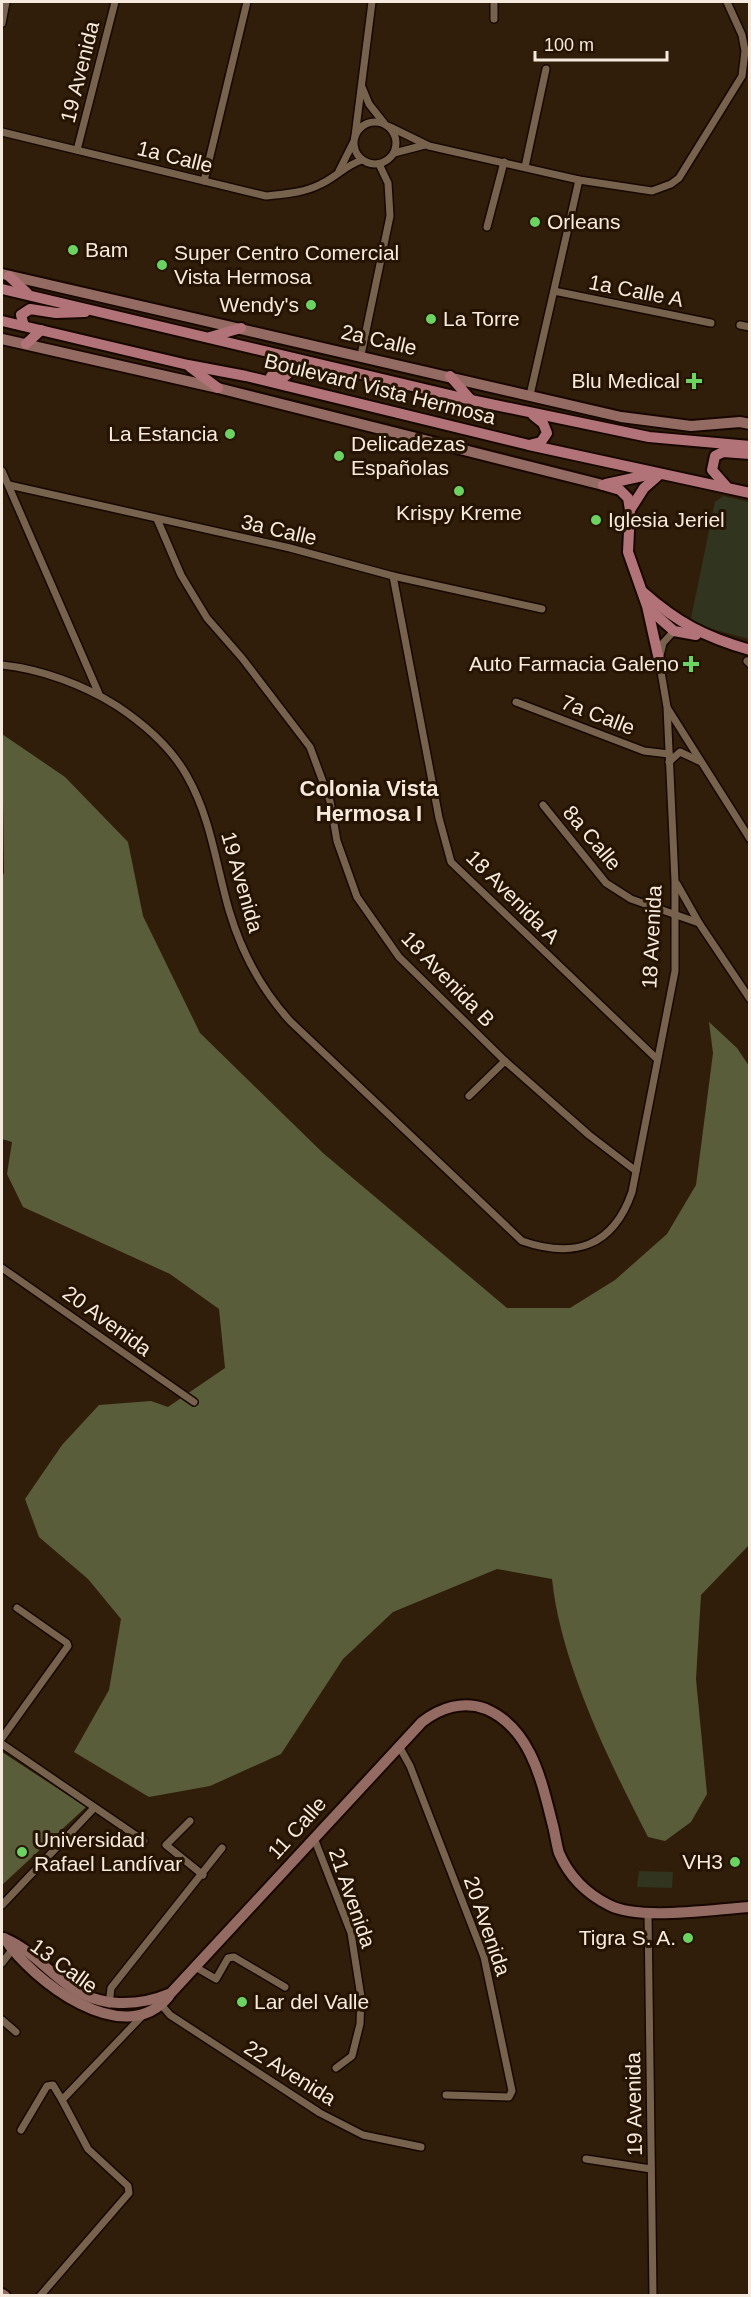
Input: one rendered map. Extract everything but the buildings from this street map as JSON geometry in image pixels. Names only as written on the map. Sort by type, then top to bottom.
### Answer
[{"type":"main road","points":[[5,275],[30,295]]},
{"type":"main road","name":"Boulevard Vista Hermosa","points":[[2,289],[527,412],[649,437],[750,446]]},
{"type":"main road","points":[[24,326],[21,315],[30,309],[72,314],[91,311]]},
{"type":"main road","name":"Boulevard Vista Hermosa","points":[[2,321],[529,445],[750,493]]},
{"type":"main road","points":[[204,337],[241,328]]},
{"type":"main road","points":[[26,344],[41,330]]},
{"type":"main road","points":[[221,371],[236,368],[280,378],[289,375],[291,369],[288,363],[267,357],[257,348]]},
{"type":"main road","points":[[188,365],[218,388]]},
{"type":"main road","points":[[450,376],[471,400]]},
{"type":"main road","points":[[527,412],[541,420],[547,429],[544,440],[529,445]]},
{"type":"main road","points":[[728,488],[712,470],[715,456],[723,452],[750,454]]},
{"type":"main road","points":[[603,484],[658,473]]},
{"type":"main road","points":[[630,510],[644,488],[658,473]]},
{"type":"main road","points":[[603,484],[625,494],[630,510],[628,552],[647,606],[660,660]]},
{"type":"main road","points":[[641,590],[669,616],[708,637]]},
{"type":"main road","points":[[647,606],[662,623],[674,631],[708,637],[750,650]]},
{"type":"main road","points":[[674,631],[694,630]]},
{"type":"street","points":[[2,23],[6,2]]},
{"type":"street","name":"19 Avenida","points":[[77,150],[115,2]]},
{"type":"street","points":[[204,181],[247,2]]},
{"type":"street","points":[[372,2],[354,149],[362,160],[379,164],[394,153],[424,145]]},
{"type":"street","points":[[494,2],[494,19]]},
{"type":"street","points":[[338,173],[363,125],[370,122],[387,125],[424,145],[579,180],[652,191],[662,188],[679,178],[742,76],[745,51],[742,34],[727,2]]},
{"type":"street","points":[[525,167],[546,69]]},
{"type":"street","points":[[361,85],[369,104],[396,139],[394,153]]},
{"type":"street","name":"1a Calle","points":[[2,134],[266,196],[323,184],[362,160]]},
{"type":"street","points":[[487,227],[504,162]]},
{"type":"street","points":[[361,355],[390,216],[388,183],[379,164]]},
{"type":"street","points":[[530,395],[579,180]]},
{"type":"street","name":"2a Calle","points":[[5,275],[361,355],[621,417],[667,424],[701,426],[740,422],[750,424]]},
{"type":"street","name":"1a Calle A","points":[[554,291],[711,323]]},
{"type":"street","points":[[740,325],[750,327]]},
{"type":"street","points":[[2,339],[218,388],[603,484]]},
{"type":"street","points":[[2,471],[99,694]]},
{"type":"street","name":"3a Calle","points":[[9,485],[291,548],[393,576],[542,609]]},
{"type":"street","name":"18 Avenida B","points":[[157,519],[181,575],[207,618],[243,658],[310,747],[330,801],[337,841],[357,897],[399,957],[506,1061],[589,1135],[636,1171]]},
{"type":"street","name":"18 Avenida A","points":[[393,576],[439,818],[451,862],[657,1059]]},
{"type":"street","points":[[660,660],[663,643],[674,631]]},
{"type":"street","name":"18 Avenida","points":[[569,1250],[603,1237],[617,1224],[626,1209],[636,1171],[675,971],[675,881],[667,706],[660,660]]},
{"type":"street","name":"19 Avenida","points":[[2,665],[52,676],[99,694],[133,716],[162,742],[187,776],[206,818],[237,934],[270,998],[290,1021],[522,1241],[543,1248],[569,1250]]},
{"type":"street","name":"7a Calle","points":[[516,702],[644,751],[669,754]]},
{"type":"street","name":"7a Calle","points":[[667,706],[750,839]]},
{"type":"street","points":[[668,764],[672,757],[680,752],[700,762]]},
{"type":"street","name":"8a Calle","points":[[543,805],[606,883],[631,899],[699,923]]},
{"type":"street","points":[[675,881],[699,923],[750,999]]},
{"type":"street","points":[[470,1096],[506,1061]]},
{"type":"street","name":"20 Avenida","points":[[2,1268],[194,1401]]},
{"type":"street","points":[[2,1738],[68,1646],[67,1643],[16,1608]]},
{"type":"street","name":"11 Calle","points":[[159,2002],[197,1968],[422,1722],[441,1710],[457,1706],[477,1706],[504,1717],[517,1730],[538,1773],[559,1852],[580,1884],[610,1906],[648,1913],[750,1907]]},
{"type":"street","points":[[2,1744],[144,1841]]},
{"type":"street","name":"20 Avenida","points":[[399,1746],[410,1766],[484,1957],[512,2091],[509,2097],[446,2095]]},
{"type":"street","points":[[2,1905],[94,1808]]},
{"type":"street","points":[[190,1821],[166,1845],[203,1875]]},
{"type":"street","name":"21 Avenida","points":[[314,1838],[351,1933],[361,1997],[360,2024],[352,2056],[336,2068]]},
{"type":"street","points":[[117,2015],[108,2001],[111,1988],[203,1875],[222,1848]]},
{"type":"street","name":"19 Avenida","points":[[648,1913],[653,2295]]},
{"type":"street","name":"13 Calle","points":[[4,1937],[81,2006],[117,2015],[154,2011],[159,2002]]},
{"type":"street","points":[[2,1963],[14,1947]]},
{"type":"street","name":"13 Calle","points":[[14,1947],[69,1986],[108,2001],[134,2004],[159,2002]]},
{"type":"street","points":[[197,1968],[216,1979],[228,1958],[234,1957],[285,1987]]},
{"type":"street","name":"22 Avenida","points":[[159,2002],[170,2015],[320,2113],[363,2135],[421,2147]]},
{"type":"street","points":[[62,2100],[145,2012]]},
{"type":"street","points":[[2,2020],[16,2032]]},
{"type":"street","points":[[21,2130],[47,2086],[53,2085],[88,2149],[128,2187],[129,2193],[40,2295]]},
{"type":"street","points":[[586,2160],[651,2169]]},
{"type":"green space","points":[[723,496],[749,502],[749,639],[690,623],[715,502]]},
{"type":"green space","points":[[2,734],[65,777],[128,842],[143,916],[200,1033],[323,1153],[507,1308],[570,1308],[615,1280],[667,1234],[696,1185],[713,1053],[709,1022],[737,1048],[749,1066],[749,1545],[701,1595],[696,1679],[707,1794],[691,1822],[665,1841],[648,1837],[603,1744],[565,1644],[552,1579],[497,1569],[393,1612],[343,1659],[281,1754],[210,1786],[149,1797],[74,1752],[109,1690],[121,1619],[88,1579],[39,1537],[25,1499],[62,1445],[99,1405],[151,1401],[168,1407],[225,1368],[219,1309],[170,1274],[23,1207],[7,1174],[12,1142],[2,1139],[2,880],[4,872]]},
{"type":"green space","name":"Universidad Rafael Landívar","points":[[2,1752],[86,1807],[2,1885]]},
{"type":"green space","points":[[639,1871],[673,1872],[672,1888],[637,1887]]},
{"type":"place","name":"Orleans","points":[[535,222]]},
{"type":"place","name":"Bam","points":[[73,250]]},
{"type":"place","name":"Super Centro Comercial Vista Hermosa","points":[[162,265]]},
{"type":"place","name":"Wendy's","points":[[311,305]]},
{"type":"place","name":"La Torre","points":[[431,319]]},
{"type":"place","name":"Blu Medical","points":[[694,381]]},
{"type":"place","name":"La Estancia","points":[[230,434]]},
{"type":"place","name":"Delicadezas Españolas","points":[[339,456]]},
{"type":"place","name":"Krispy Kreme","points":[[459,491]]},
{"type":"place","name":"Iglesia Jeriel","points":[[596,520]]},
{"type":"place","name":"Auto Farmacia Galeno","points":[[691,664]]},
{"type":"place","name":"Universidad Rafael Landívar","points":[[22,1852]]},
{"type":"place","name":"VH3","points":[[735,1862]]},
{"type":"place","name":"Tigra S. A.","points":[[688,1938]]},
{"type":"place","name":"Lar del Valle","points":[[242,2002]]},
{"type":"district","name":"Colonia Vista Hermosa I","points":[[369,800]]}]
